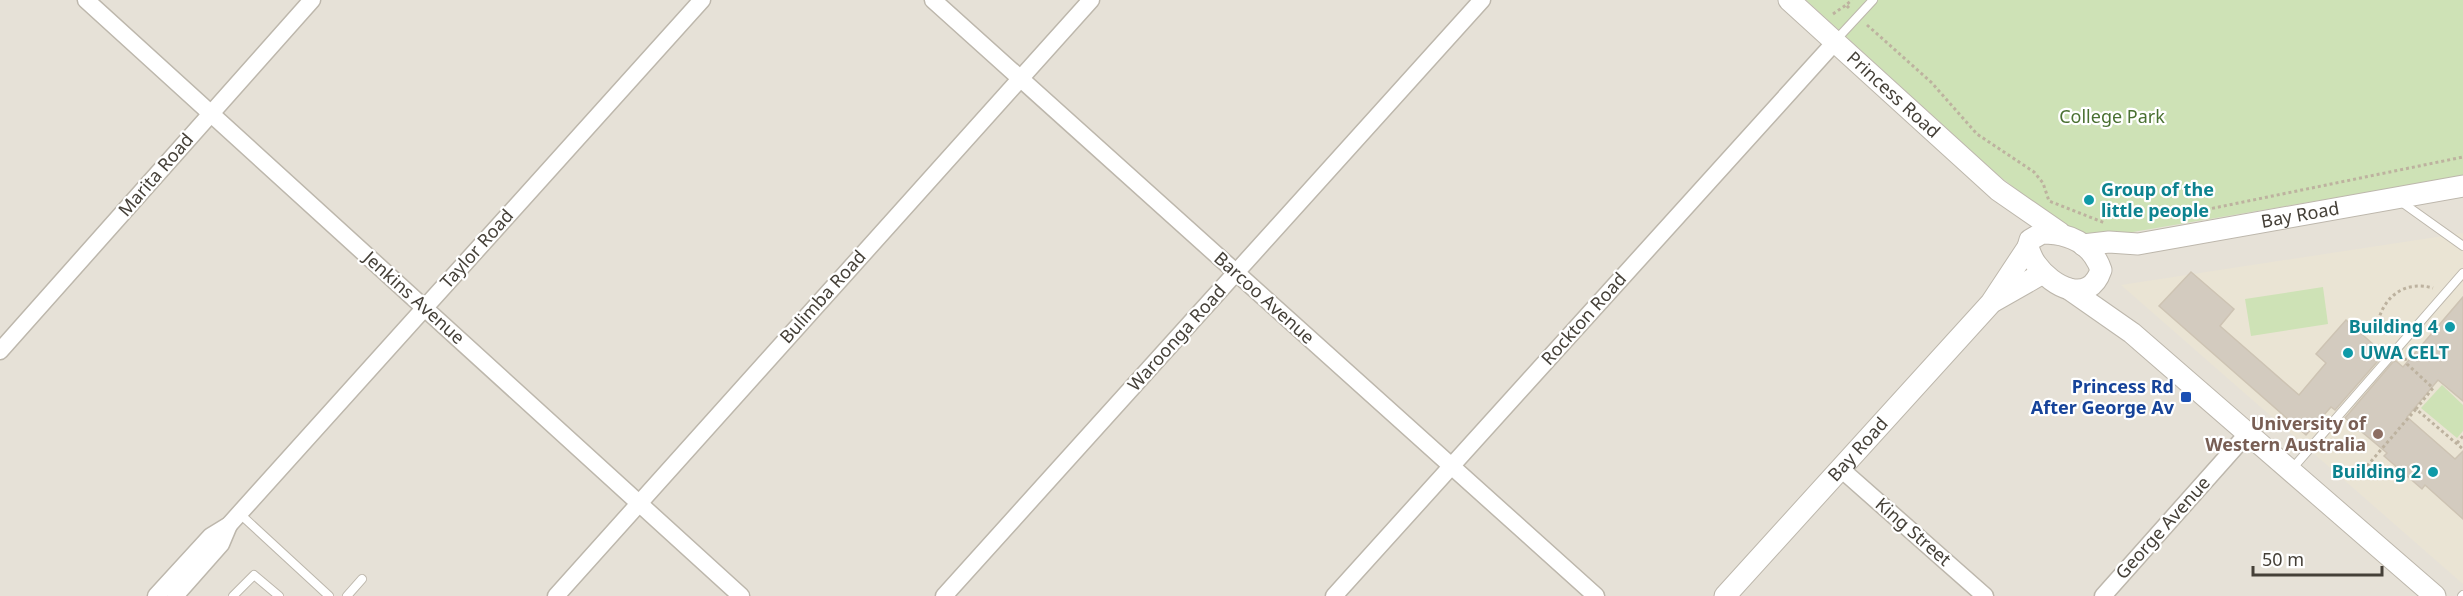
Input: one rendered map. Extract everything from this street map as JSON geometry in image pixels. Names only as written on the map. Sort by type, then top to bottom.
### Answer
[{"type":"street","name":"Jenkins Avenue","points":[[86,0],[741,596]]},
{"type":"street","name":"Marita Road","points":[[0,351],[312,0]]},
{"type":"street","name":"Taylor Road","points":[[156,596],[211,536],[234,519],[702,0]]},
{"type":"street","name":"Barcoo Avenue","points":[[933,0],[1596,596]]},
{"type":"street","name":"Bulimba Road","points":[[556,596],[1091,0]]},
{"type":"street","name":"Waroonga Road","points":[[944,596],[1482,0]]},
{"type":"street","name":"Princess Road","points":[[1789,0],[1998,190],[2060,233]]},
{"type":"street","name":"Rockton Road","points":[[1334,596],[1835,42]]},
{"type":"street","name":"Bay Road","points":[[2083,245],[2109,242],[2138,244],[2463,186]]},
{"type":"street","name":"Princess Road","points":[[1998,190],[2029,244]]},
{"type":"street","points":[[2132,333],[2097,278],[2096,257],[2083,245],[2060,233],[2042,233],[2029,244],[2034,262],[2043,273],[2132,333],[2435,596]]},
{"type":"street","name":"Bay Road","points":[[1725,596],[1991,303],[2029,244]]},
{"type":"street","name":"Bay Road","points":[[2097,278],[2115,257],[2138,244]]},
{"type":"street","name":"Bay Road","points":[[1991,303],[2043,273]]},
{"type":"street","points":[[2069,289],[2084,290],[2097,278]]},
{"type":"street","name":"George Avenue","points":[[2103,596],[2248,433]]},
{"type":"street","name":"King Street","points":[[1841,469],[1985,596]]},
{"type":"street","name":"Taylor Road","points":[[175,596],[221,544],[234,519]]},
{"type":"lane","points":[[1835,42],[1873,0]]},
{"type":"lane","points":[[2396,198],[2463,246]]},
{"type":"lane","points":[[2290,470],[2463,273]]},
{"type":"lane","points":[[234,519],[329,596]]},
{"type":"lane","points":[[233,596],[254,575],[279,596]]},
{"type":"lane","points":[[347,596],[362,579]]},
{"type":"path","points":[[1825,18],[1852,0]]},
{"type":"path","points":[[1846,5],[1932,82],[1977,134],[2034,172],[2043,183],[2049,201],[2105,223]]},
{"type":"path","points":[[2163,219],[2463,157]]},
{"type":"path","points":[[2367,466],[2433,388],[2407,364],[2401,345],[2379,318],[2383,305],[2402,288],[2418,285],[2432,287],[2445,295]]},
{"type":"path","points":[[2416,408],[2463,448]]},
{"type":"path","points":[[2457,443],[2463,436]]},
{"type":"shaded area","points":[[0,0],[2463,0],[2463,596],[0,596]]},
{"type":"shaded area","name":"University of Western Australia","points":[[2463,233],[2463,584],[2121,285]]},
{"type":"green space","name":"College Park","points":[[1806,0],[2463,0],[2463,176],[2115,235],[2082,235],[2068,229],[1998,175]]},
{"type":"green space","points":[[2323,287],[2328,324],[2251,336],[2245,299]]},
{"type":"green space","points":[[2442,385],[2463,405],[2463,431],[2457,438],[2421,408]]},
{"type":"building","name":"UWA CELT","points":[[2191,272],[2234,309],[2220,326],[2299,395],[2326,363],[2316,354],[2346,320],[2384,354],[2335,410],[2331,407],[2306,435],[2159,306]]},
{"type":"building","points":[[2463,297],[2463,401],[2438,380],[2407,417],[2455,459],[2463,451],[2463,519],[2425,485],[2422,489],[2384,456],[2387,453],[2345,418],[2393,362],[2396,361],[2403,367]]},
{"type":"place","name":"Group of the little people","points":[[2089,200]]},
{"type":"place","name":"Building 4","points":[[2450,327]]},
{"type":"place","name":"UWA CELT","points":[[2348,353]]},
{"type":"place","name":"Princess Rd After George Av","points":[[2186,397]]},
{"type":"place","name":"University of Western Australia","points":[[2378,434]]},
{"type":"place","name":"Building 2","points":[[2433,472]]}]
